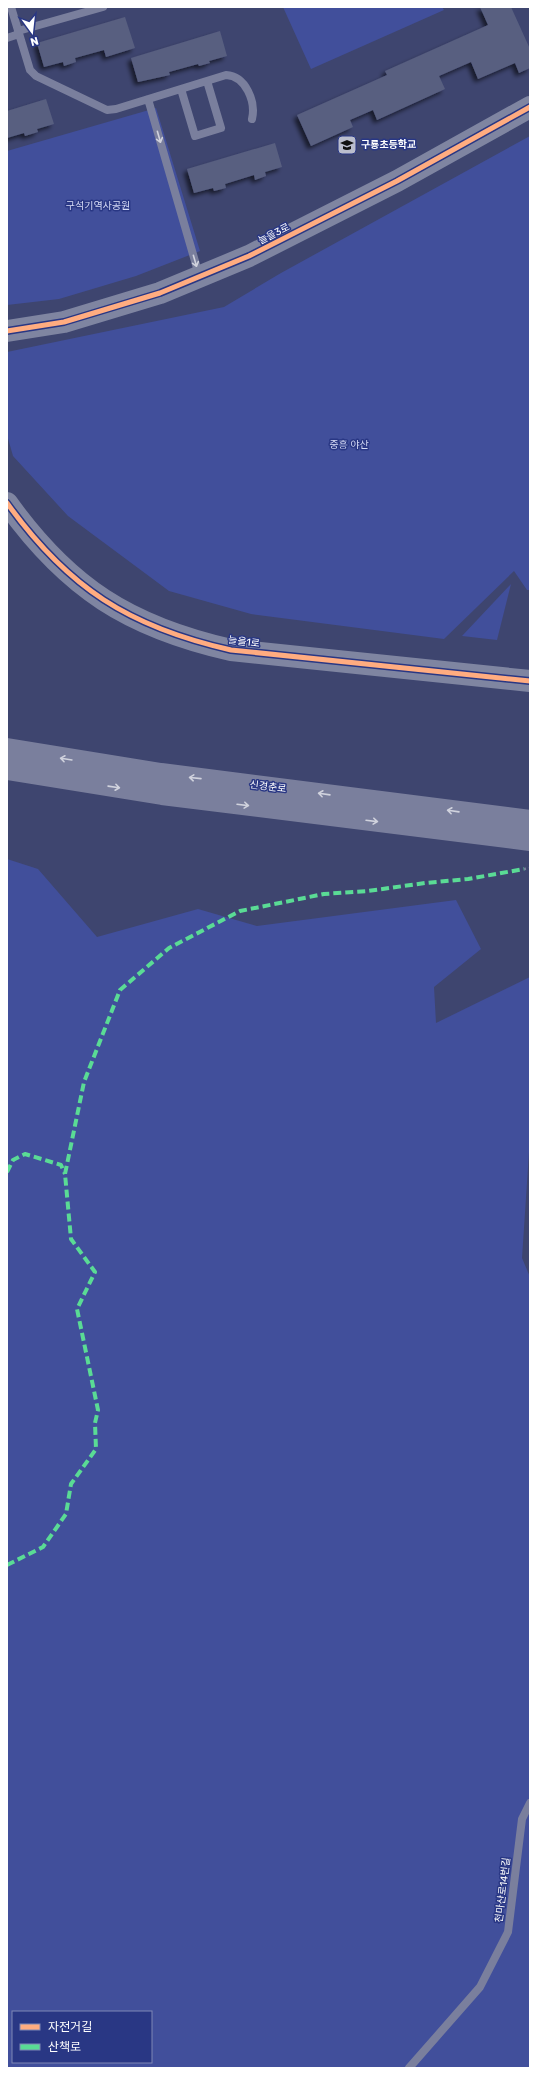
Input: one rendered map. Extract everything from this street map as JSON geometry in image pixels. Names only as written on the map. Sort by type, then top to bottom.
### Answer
[{"type":"highway","name":"신경춘로","points":[[7,749],[161,774],[250,784],[490,826],[530,840]]},
{"type":"highway","name":"신경춘로","points":[[7,769],[162,794],[490,826],[530,821]]},
{"type":"street","name":"늘을3로","points":[[7,331],[64,322],[160,293],[200,277],[249,256],[397,181],[530,107]]},
{"type":"street","name":"늘을1로","points":[[7,503],[28,531],[67,572],[93,593],[125,614],[164,632],[198,643],[231,650],[530,681]]},
{"type":"lane","points":[[11,7],[30,70],[36,76],[107,110],[226,75],[235,76],[243,82],[254,111],[252,119]]},
{"type":"lane","points":[[7,38],[18,33],[103,7]]},
{"type":"lane","points":[[181,89],[195,136],[221,128],[207,81]]},
{"type":"lane","points":[[148,99],[200,277]]},
{"type":"lane","name":"천마산로14번길","points":[[409,2068],[480,1987],[508,1932],[522,1819],[530,1803]]},
{"type":"path","points":[[524,869],[530,868]]},
{"type":"green space","points":[[283,7],[442,7],[444,10],[311,69]]},
{"type":"green space","name":"구석기역사공원","points":[[156,108],[200,251],[136,276],[59,299],[7,305],[7,151]]},
{"type":"green space","name":"중흥 야산","points":[[530,136],[530,590],[527,590],[514,571],[444,639],[251,614],[169,591],[68,516],[13,456],[7,435],[7,352],[224,307],[281,273]]},
{"type":"green space","points":[[511,584],[497,640],[462,636]]},
{"type":"green space","points":[[7,859],[38,869],[97,937],[198,909],[257,926],[456,900],[481,949],[434,987],[436,1023],[530,977],[530,1137],[522,1258],[530,1277],[530,2068],[7,2068]]},
{"type":"building","points":[[480,7],[511,7],[530,49],[530,68],[519,73],[515,63],[478,79],[471,62],[439,76],[445,89],[377,120],[373,110],[350,120],[353,127],[311,146],[297,115],[387,75],[385,71],[488,25]]},
{"type":"building","points":[[125,17],[135,48],[106,57],[104,50],[75,58],[76,62],[64,66],[63,62],[44,67],[37,43]]},
{"type":"building","points":[[220,31],[227,56],[209,61],[210,63],[199,66],[198,64],[169,72],[170,75],[138,82],[131,58]]},
{"type":"building","points":[[46,99],[54,124],[37,129],[38,132],[25,136],[24,133],[7,138],[7,111]]},
{"type":"building","points":[[275,143],[282,167],[265,172],[266,176],[255,180],[254,175],[225,184],[226,188],[214,191],[213,188],[194,193],[187,169]]},
{"type":"marked path","points":[[7,1565],[43,1547],[66,1514],[71,1484],[96,1449],[95,1423],[98,1410],[77,1309],[95,1272],[71,1239],[65,1174],[84,1082],[120,990],[169,948],[240,911],[324,894],[368,891],[468,879],[524,869]]},
{"type":"marked path","points":[[7,1172],[13,1160],[25,1154],[61,1165],[65,1174]]},
{"type":"cycle path","points":[[7,331],[64,322],[160,293],[249,256],[397,181],[530,107]]},
{"type":"cycle path","points":[[7,503],[30,533],[53,559],[78,581],[104,600],[131,616],[195,641],[231,650],[530,681]]},
{"type":"place","name":"구룡초등학교","points":[[347,145]]}]
